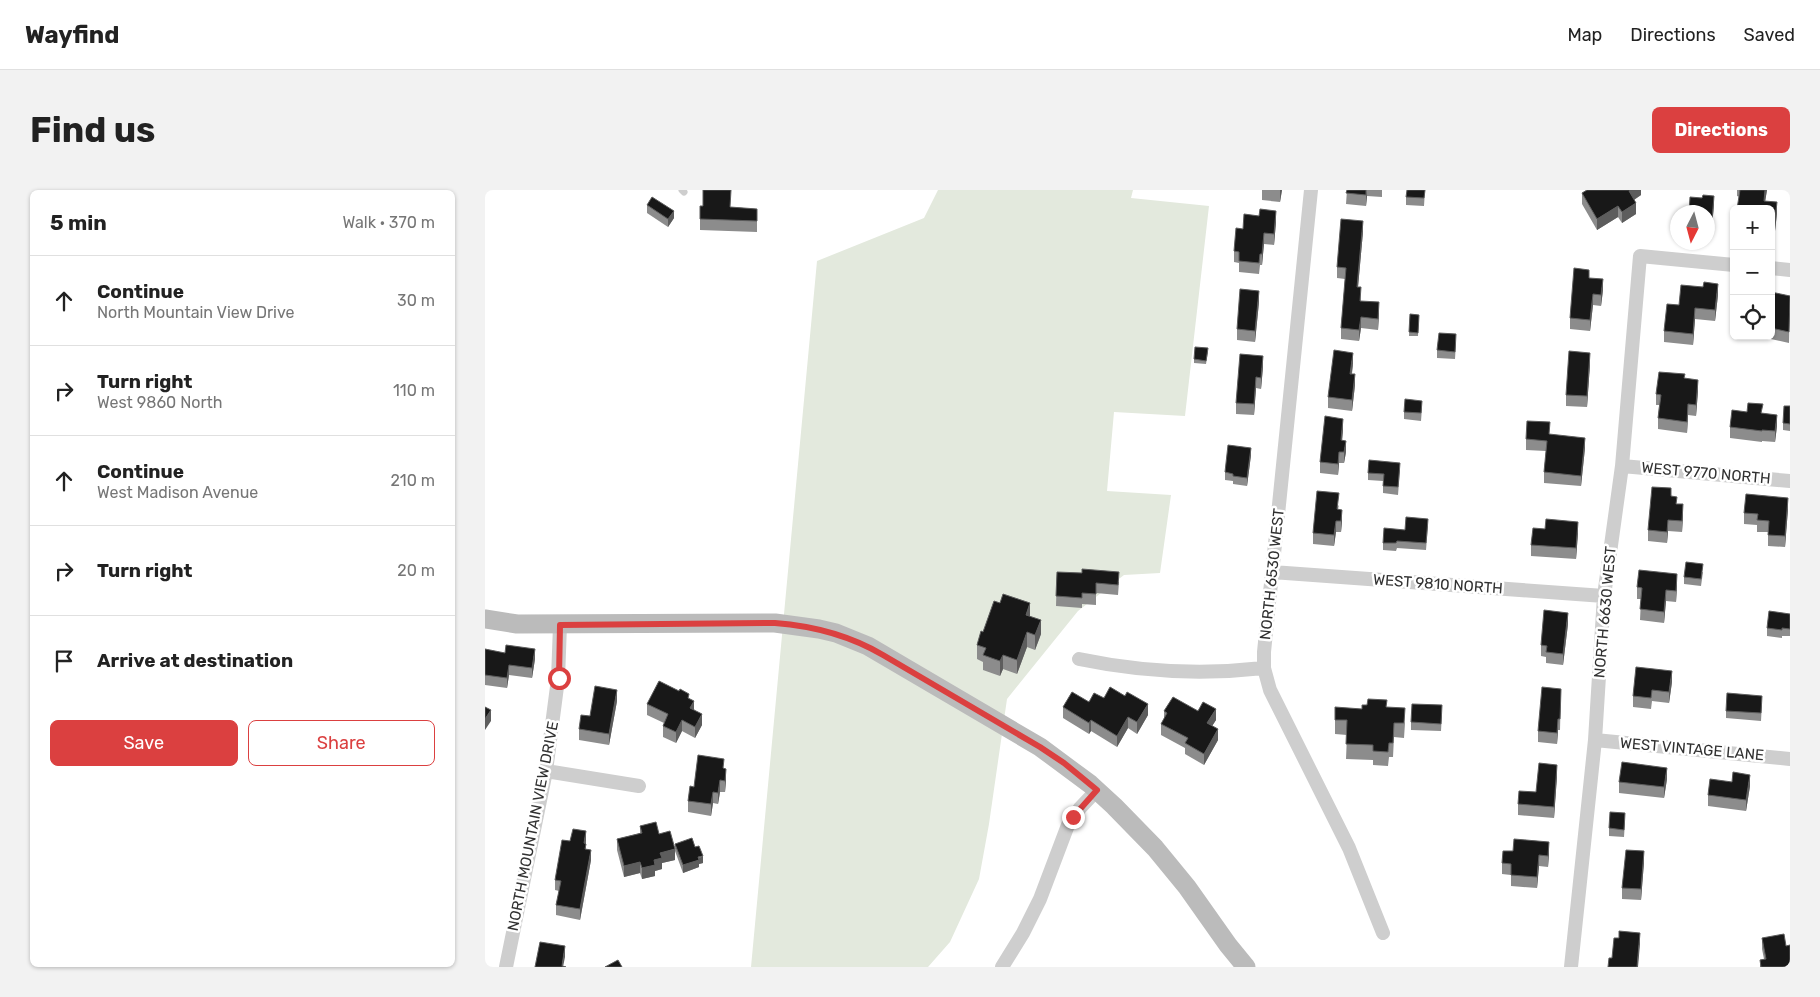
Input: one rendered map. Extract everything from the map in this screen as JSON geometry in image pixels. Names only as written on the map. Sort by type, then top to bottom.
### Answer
[{"type":"street","name":"NORTH 6530 WEST","points":[[1311,190],[1264,652],[1264,668],[1270,690],[1349,848],[1383,933]]},
{"type":"street","name":"NORTH 6630 WEST","points":[[1571,967],[1595,740],[1604,596],[1622,466],[1640,256],[1730,265]]},
{"type":"street","points":[[1775,268],[1790,270]]},
{"type":"street","name":"WEST 9770 NORTH","points":[[1622,466],[1790,481]]},
{"type":"street","name":"WEST 9810 NORTH","points":[[1272,572],[1604,596]]},
{"type":"street","points":[[485,619],[517,624],[560,625],[793,624],[836,633],[868,646],[1040,747],[1064,763],[1097,790],[1155,848],[1187,887],[1227,945],[1246,967]]},
{"type":"street","name":"NORTH MOUNTAIN VIEW DRIVE","points":[[506,967],[546,771],[559,678],[560,625]]},
{"type":"street","points":[[1079,659],[1171,672],[1216,672],[1264,668]]},
{"type":"street","name":"WEST VINTAGE LANE","points":[[1595,740],[1790,759]]},
{"type":"street","points":[[546,771],[639,786]]},
{"type":"street","points":[[1002,967],[1040,900],[1068,825],[1080,808],[1097,790]]},
{"type":"shaded area","points":[[938,190],[1133,190],[1131,198],[1209,206],[1185,416],[1114,412],[1107,491],[1171,495],[1160,573],[1124,575],[1078,611],[1007,699],[979,879],[950,942],[928,967],[751,967],[817,261],[924,218]]},
{"type":"building","points":[[703,190],[731,190],[730,207],[757,209],[757,221],[700,219],[700,206],[703,206]]},
{"type":"building","points":[[1347,190],[1366,190],[1366,195],[1346,193]]},
{"type":"building","points":[[1407,190],[1425,190],[1424,198],[1406,197]]},
{"type":"building","points":[[1587,190],[1631,190],[1629,191],[1636,203],[1622,212],[1618,206],[1597,219],[1582,193]]},
{"type":"building","points":[[1740,190],[1765,190],[1764,201],[1777,202],[1775,220],[1775,205],[1738,205]]},
{"type":"building","points":[[1703,195],[1714,196],[1713,205],[1689,205],[1690,197],[1702,198]]},
{"type":"building","points":[[652,197],[674,211],[668,219],[647,205]]},
{"type":"building","points":[[1260,209],[1276,211],[1274,234],[1264,233],[1259,263],[1239,261],[1239,252],[1234,251],[1236,228],[1243,229],[1244,214],[1259,216]]},
{"type":"building","points":[[1341,219],[1363,221],[1357,287],[1361,287],[1360,301],[1379,302],[1378,319],[1361,317],[1359,330],[1341,328],[1346,268],[1337,267]]},
{"type":"building","points":[[1574,268],[1589,270],[1589,278],[1603,279],[1601,295],[1593,294],[1590,320],[1570,318]]},
{"type":"building","points":[[1704,282],[1718,284],[1715,310],[1695,308],[1693,334],[1664,331],[1667,304],[1679,305],[1681,285],[1703,287]]},
{"type":"building","points":[[1240,289],[1259,291],[1255,331],[1237,329]]},
{"type":"building","points":[[1775,293],[1790,296],[1789,332],[1775,329]]},
{"type":"building","points":[[1410,314],[1419,315],[1418,333],[1409,332]]},
{"type":"building","points":[[1439,333],[1456,334],[1455,352],[1437,350]]},
{"type":"building","points":[[1195,347],[1208,348],[1206,361],[1194,359]]},
{"type":"building","points":[[1334,350],[1353,353],[1350,374],[1355,374],[1352,400],[1328,397]]},
{"type":"building","points":[[1569,351],[1590,353],[1587,396],[1566,395]]},
{"type":"building","points":[[1240,354],[1263,356],[1261,378],[1256,377],[1254,404],[1236,403]]},
{"type":"building","points":[[1659,372],[1685,374],[1684,378],[1698,380],[1696,405],[1688,404],[1687,422],[1658,418],[1661,395],[1656,394]]},
{"type":"building","points":[[1405,399],[1422,401],[1421,413],[1404,412]]},
{"type":"building","points":[[1748,403],[1763,404],[1761,413],[1777,415],[1775,431],[1730,427],[1732,410],[1747,412]]},
{"type":"building","points":[[1784,406],[1790,406],[1790,424],[1783,423]]},
{"type":"building","points":[[1325,416],[1343,419],[1341,440],[1346,441],[1344,452],[1339,452],[1338,464],[1320,462]]},
{"type":"building","points":[[1527,421],[1550,422],[1549,434],[1585,438],[1581,476],[1544,472],[1547,441],[1526,439]]},
{"type":"building","points":[[1228,445],[1251,448],[1247,478],[1233,476],[1233,474],[1225,472]]},
{"type":"building","points":[[1369,460],[1400,463],[1398,487],[1383,486],[1384,474],[1368,473]]},
{"type":"building","points":[[1652,487],[1671,488],[1671,496],[1677,497],[1676,504],[1683,504],[1682,521],[1668,520],[1667,532],[1648,530]]},
{"type":"building","points":[[1317,491],[1339,493],[1337,509],[1342,510],[1341,521],[1336,521],[1334,535],[1313,533]]},
{"type":"building","points":[[1746,494],[1788,498],[1785,536],[1768,535],[1769,521],[1757,520],[1758,514],[1744,513]]},
{"type":"building","points":[[1406,517],[1428,519],[1426,543],[1397,541],[1396,543],[1383,543],[1384,528],[1405,530]]},
{"type":"building","points":[[1546,519],[1578,522],[1576,548],[1531,545],[1533,528],[1545,529]]},
{"type":"building","points":[[1686,562],[1703,564],[1701,579],[1684,577]]},
{"type":"building","points":[[1082,569],[1119,572],[1118,585],[1096,583],[1096,594],[1082,593],[1082,598],[1056,596],[1057,572],[1082,573]]},
{"type":"building","points":[[1639,570],[1677,574],[1676,591],[1666,590],[1664,612],[1640,609],[1642,588],[1637,587]]},
{"type":"building","points":[[1003,594],[1030,603],[1026,615],[1041,620],[1035,635],[1027,632],[1017,660],[1003,655],[1000,661],[983,655],[986,648],[977,645],[994,601],[1000,603]]},
{"type":"building","points":[[1544,610],[1568,613],[1563,654],[1546,652],[1547,646],[1541,645]]},
{"type":"building","points":[[1769,611],[1790,614],[1790,629],[1767,628]]},
{"type":"building","points":[[506,645],[535,649],[532,668],[509,665],[507,678],[485,675],[485,649],[505,653]]},
{"type":"building","points":[[1636,667],[1672,671],[1669,692],[1652,690],[1651,698],[1633,696]]},
{"type":"building","points":[[659,681],[689,694],[688,698],[694,701],[690,708],[702,714],[695,727],[682,720],[676,732],[663,726],[668,714],[647,704]]},
{"type":"building","points":[[595,686],[617,690],[609,734],[579,729],[581,715],[590,716]]},
{"type":"building","points":[[1110,687],[1125,696],[1127,692],[1148,704],[1137,722],[1128,717],[1117,736],[1091,720],[1089,723],[1063,707],[1072,692],[1089,702],[1094,693],[1104,698]]},
{"type":"building","points":[[1542,687],[1561,689],[1560,719],[1558,719],[1557,733],[1538,731]]},
{"type":"building","points":[[1727,693],[1762,696],[1761,713],[1726,711]]},
{"type":"building","points":[[1173,697],[1198,711],[1203,702],[1216,709],[1207,723],[1218,729],[1204,754],[1185,743],[1188,738],[1161,724],[1167,713],[1164,711]]},
{"type":"building","points":[[1368,699],[1387,700],[1386,707],[1405,708],[1404,723],[1394,723],[1393,743],[1389,743],[1388,752],[1373,751],[1373,745],[1346,744],[1347,720],[1335,720],[1335,707],[1362,709],[1362,705],[1367,705]]},
{"type":"building","points":[[1412,704],[1442,705],[1441,724],[1411,722]]},
{"type":"building","points":[[485,707],[491,710],[485,719]]},
{"type":"building","points":[[698,755],[724,759],[723,768],[726,769],[725,781],[720,780],[718,793],[713,792],[711,804],[688,801],[690,786],[694,787]]},
{"type":"building","points":[[1622,762],[1667,768],[1664,787],[1619,782]]},
{"type":"building","points":[[1539,763],[1557,765],[1554,807],[1518,804],[1519,791],[1536,792]]},
{"type":"building","points":[[1733,772],[1750,775],[1746,800],[1708,795],[1710,779],[1732,782]]},
{"type":"building","points":[[1610,812],[1625,813],[1624,830],[1609,828]]},
{"type":"building","points":[[656,822],[659,834],[670,831],[675,849],[660,853],[662,858],[654,860],[655,865],[642,868],[640,862],[624,866],[617,839],[642,833],[640,826]]},
{"type":"building","points":[[573,829],[586,831],[585,849],[591,850],[580,909],[556,905],[561,881],[555,880],[562,840],[570,841]]},
{"type":"building","points":[[692,838],[695,847],[699,846],[703,856],[698,857],[699,860],[683,865],[675,844]]},
{"type":"building","points":[[1514,839],[1549,842],[1548,856],[1539,855],[1537,877],[1511,875],[1511,864],[1502,863],[1503,851],[1513,851]]},
{"type":"building","points":[[1626,850],[1644,851],[1641,889],[1622,888]]},
{"type":"building","points":[[1619,931],[1640,933],[1637,967],[1608,967],[1609,958],[1612,958],[1614,938],[1619,938]]},
{"type":"building","points":[[1784,934],[1786,946],[1790,945],[1790,967],[1761,967],[1760,960],[1766,959],[1762,938]]},
{"type":"building","points":[[540,942],[565,946],[562,966],[566,967],[535,967]]},
{"type":"building","points":[[618,960],[622,967],[605,967]]},
{"type":"route","points":[[559,678],[560,625],[775,623],[806,626],[836,633],[868,646],[1064,763],[1097,790],[1073,817]]}]
